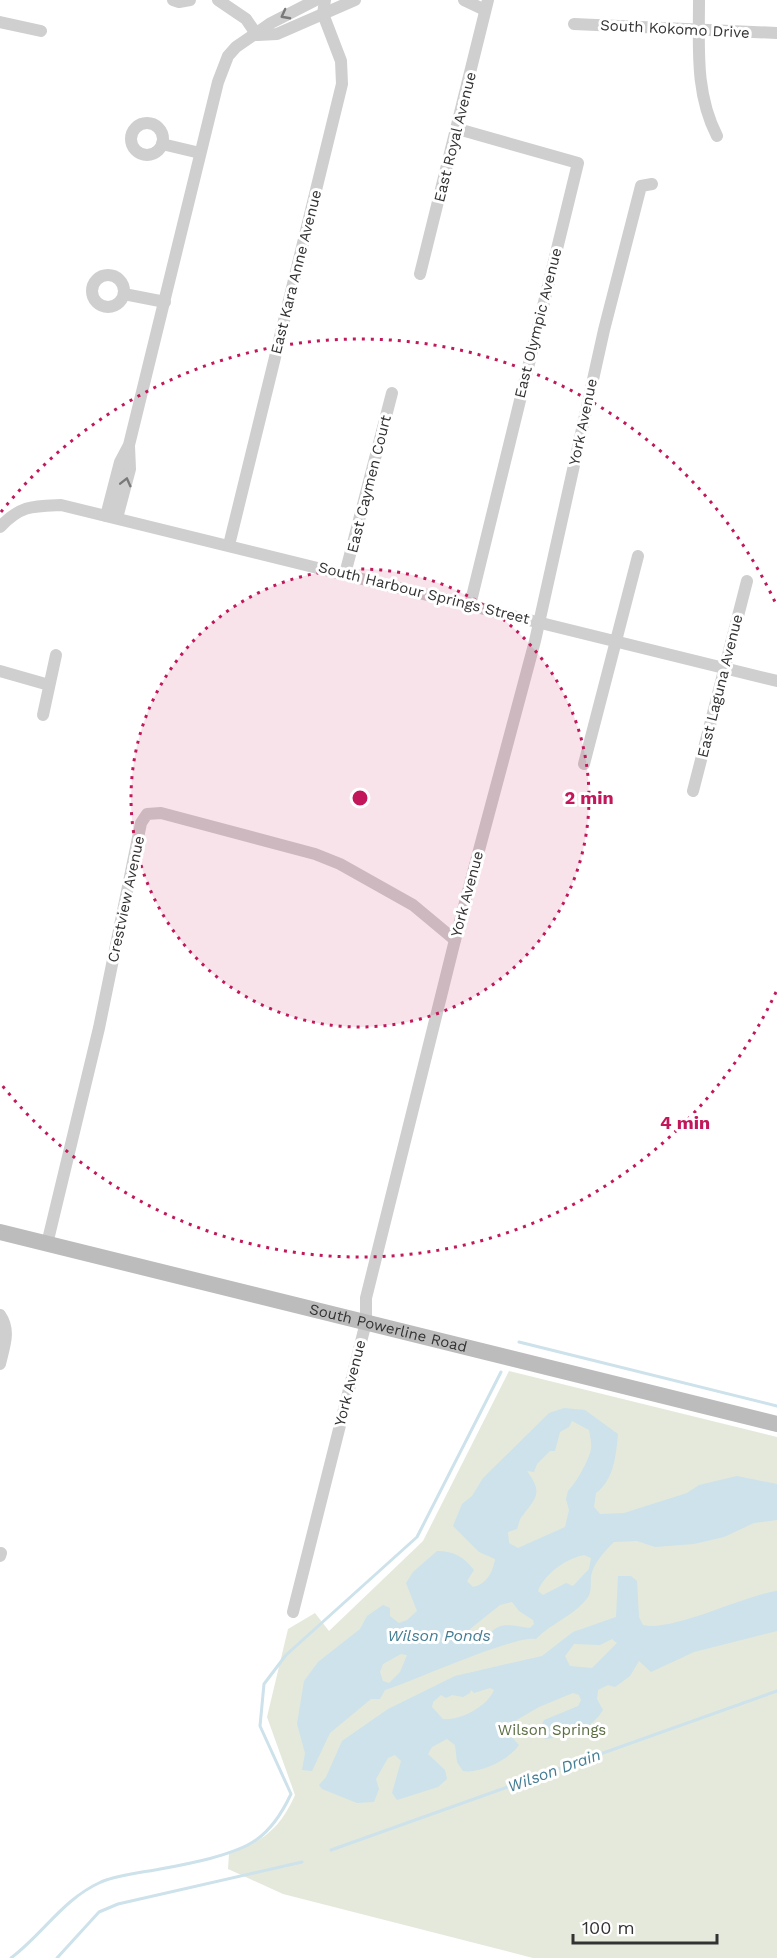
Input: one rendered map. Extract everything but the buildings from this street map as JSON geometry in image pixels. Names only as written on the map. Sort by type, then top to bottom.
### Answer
[{"type":"street","points":[[173,0],[179,2],[190,0]]},
{"type":"street","points":[[218,0],[246,19],[257,35]]},
{"type":"street","name":"East Kara Anne Avenue","points":[[229,545],[342,84],[341,61],[323,14],[325,0]]},
{"type":"street","points":[[257,35],[277,34],[355,0]]},
{"type":"street","points":[[464,0],[486,5]]},
{"type":"street","points":[[699,0],[701,93],[707,117],[717,136]]},
{"type":"street","points":[[112,517],[130,469],[129,445],[218,82],[228,56],[236,47],[257,35],[271,22],[312,1],[323,14]]},
{"type":"street","name":"East Royal Avenue","points":[[420,274],[458,129],[486,5]]},
{"type":"street","points":[[0,22],[41,31]]},
{"type":"street","name":"South Kokomo Drive","points":[[574,24],[777,33]]},
{"type":"street","name":"East Olympic Avenue","points":[[458,129],[578,163],[470,605]]},
{"type":"street","points":[[162,144],[200,153]]},
{"type":"street","name":"York Avenue","points":[[293,1612],[366,1322],[366,1298],[455,940],[540,622],[604,330],[642,186],[652,184]]},
{"type":"street","points":[[124,294],[165,302]]},
{"type":"street","name":"East Caymen Court","points":[[345,574],[392,393]]},
{"type":"street","name":"South Harbour Springs Street","points":[[0,527],[12,514],[27,506],[70,507],[777,681]]},
{"type":"street","points":[[585,764],[638,556]]},
{"type":"street","name":"East Laguna Avenue","points":[[693,791],[747,581]]},
{"type":"street","points":[[43,715],[56,655]]},
{"type":"street","points":[[0,671],[49,685]]},
{"type":"street","name":"Crestview Avenue","points":[[47,1244],[99,1028],[141,823],[147,814],[162,813],[315,854],[340,864],[413,905],[455,940]]},
{"type":"street","name":"South Powerline Road","points":[[0,1232],[777,1424]]},
{"type":"street","points":[[0,1315],[6,1324],[7,1334],[0,1364]]},
{"type":"green space","name":"Wilson Springs","points":[[509,1371],[777,1437],[777,1958],[533,1958],[283,1894],[228,1869],[229,1854],[252,1844],[269,1832],[283,1817],[295,1795],[267,1717],[288,1629],[315,1613],[329,1631],[423,1541]]},
{"type":"water","name":"Wilson Ponds","points":[[564,1408],[585,1410],[618,1434],[610,1474],[602,1488],[596,1493],[594,1507],[600,1514],[624,1513],[687,1493],[699,1485],[737,1476],[777,1484],[777,1520],[754,1523],[724,1537],[694,1544],[655,1547],[637,1541],[614,1542],[594,1566],[589,1596],[573,1612],[536,1639],[507,1644],[486,1651],[385,1690],[380,1699],[371,1699],[330,1733],[312,1771],[302,1770],[305,1753],[297,1724],[304,1681],[318,1662],[360,1629],[367,1616],[383,1605],[390,1608],[390,1616],[399,1623],[407,1620],[417,1611],[406,1583],[413,1572],[437,1551],[458,1556],[474,1570],[467,1581],[473,1587],[486,1580],[491,1573],[495,1559],[479,1552],[453,1526],[462,1504],[472,1496],[483,1478],[549,1413]],"holes":[[[572,1421],[589,1430],[591,1447],[582,1471],[568,1491],[566,1499],[569,1510],[565,1527],[518,1548],[509,1543],[508,1532],[517,1529],[521,1518],[535,1498],[535,1484],[527,1471],[534,1472],[537,1464],[550,1451],[555,1451],[560,1432],[569,1427]],[[584,1555],[591,1558],[589,1569],[573,1586],[566,1583],[543,1595],[538,1591],[551,1573]],[[512,1602],[519,1611],[533,1620],[534,1624],[530,1628],[501,1626],[487,1637],[475,1638],[470,1629],[500,1605]],[[401,1654],[407,1655],[400,1672],[389,1683],[383,1681],[380,1672],[383,1664]]]},
{"type":"water","name":"Wilson Ponds","points":[[618,1576],[631,1576],[637,1581],[639,1617],[643,1625],[656,1626],[689,1619],[777,1591],[777,1631],[694,1652],[651,1672],[639,1661],[630,1676],[615,1687],[608,1685],[598,1690],[597,1699],[603,1710],[592,1723],[578,1731],[545,1739],[541,1727],[544,1720],[578,1706],[581,1700],[579,1695],[573,1693],[539,1707],[508,1725],[509,1734],[519,1745],[509,1755],[486,1768],[463,1771],[457,1762],[455,1745],[447,1739],[432,1747],[428,1754],[445,1770],[447,1779],[438,1787],[397,1800],[392,1793],[401,1761],[395,1755],[388,1758],[376,1779],[379,1789],[374,1802],[357,1803],[322,1789],[319,1785],[326,1777],[342,1741],[388,1709],[455,1676],[542,1656],[573,1632],[616,1617]],"holes":[[[612,1639],[617,1643],[592,1668],[570,1666],[565,1656],[574,1644],[600,1645]],[[490,1688],[494,1690],[486,1702],[457,1718],[443,1719],[432,1707],[433,1702],[441,1695],[446,1698],[452,1695],[463,1697],[471,1690],[474,1693]]]},
{"type":"waterway","points":[[519,1342],[777,1406]]},
{"type":"waterway","points":[[11,1958],[64,1907],[101,1882],[235,1851],[262,1836],[272,1825],[291,1794],[260,1726],[264,1684],[286,1655],[417,1537],[501,1372]]},
{"type":"waterway","name":"Wilson Drain","points":[[331,1850],[777,1691]]},
{"type":"waterway","name":"Wilson Drain","points":[[57,1958],[99,1912],[118,1904],[302,1862]]}]
